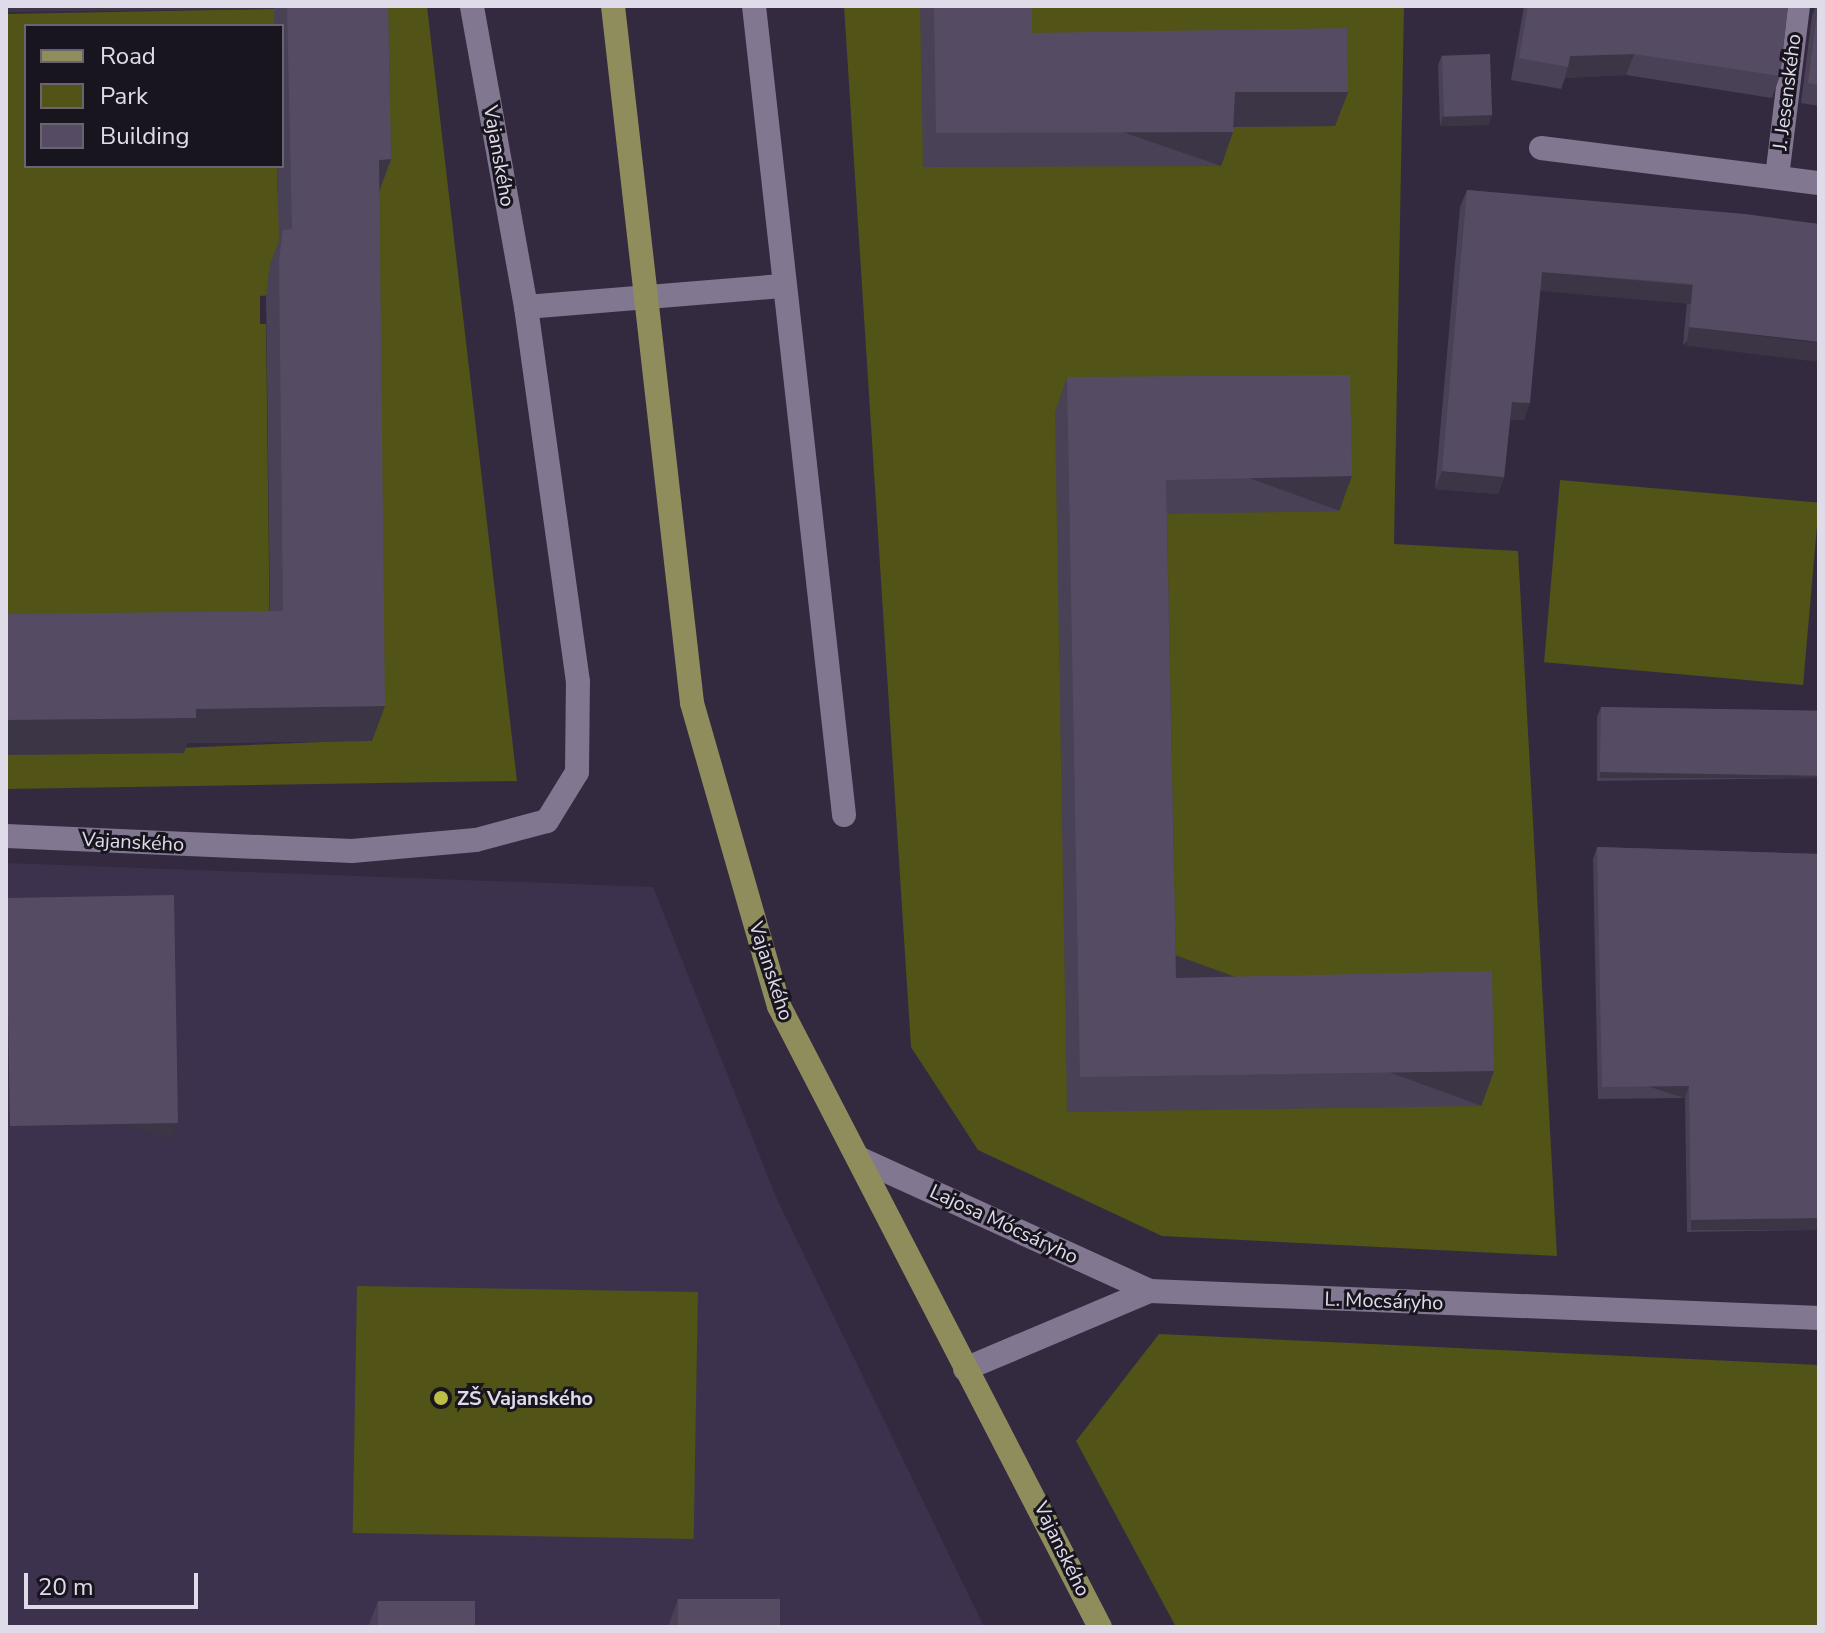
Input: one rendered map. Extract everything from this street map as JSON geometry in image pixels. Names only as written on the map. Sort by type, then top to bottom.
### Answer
[{"type":"main road","name":"Vajanského","points":[[613,6],[692,703],[779,1006],[1100,1627]]},
{"type":"street","name":"Vajanského","points":[[6,836],[352,851],[476,840],[547,821],[577,772],[578,682],[526,307],[472,6]]},
{"type":"street","points":[[754,6],[844,815]]},
{"type":"street","name":"J. Jesenského","points":[[1777,177],[1798,6]]},
{"type":"street","points":[[1541,148],[1819,183]]},
{"type":"street","points":[[526,307],[784,286]]},
{"type":"street","name":"Lajosa Mócsáryho","points":[[858,1158],[1150,1291]]},
{"type":"street","name":"L. Mocsáryho","points":[[965,1369],[1150,1291],[1819,1318]]},
{"type":"shaded area","name":"ZŠ Vajanského","points":[[6,863],[653,887],[776,1197],[984,1627],[6,1627]]},
{"type":"green space","points":[[364,6],[427,6],[517,781],[6,789],[6,755],[372,740],[271,295],[260,296],[260,324],[266,324],[270,646],[6,649],[6,14],[274,9],[274,24],[24,24],[24,168],[277,168],[278,196]]},
{"type":"green space","points":[[844,6],[1404,6],[1394,544],[1518,551],[1557,1256],[1162,1236],[978,1150],[911,1047]]},
{"type":"green space","points":[[1560,480],[1819,503],[1803,685],[1544,662]]},
{"type":"green space","points":[[357,1286],[698,1292],[694,1539],[353,1533]]},
{"type":"green space","points":[[1159,1334],[1819,1365],[1819,1627],[1176,1627],[1076,1441]]},
{"type":"building","points":[[287,6],[388,6],[391,159],[379,160],[385,706],[196,709],[196,718],[6,720],[6,614],[283,611],[279,261],[283,230],[292,229]]},
{"type":"building","points":[[934,6],[1032,6],[1032,33],[1347,28],[1348,92],[1235,92],[1233,132],[936,133]]},
{"type":"building","points":[[1528,6],[1788,6],[1780,76],[1634,54],[1570,56],[1568,67],[1519,58]]},
{"type":"building","points":[[1819,6],[1819,85],[1808,83]]},
{"type":"building","points":[[1490,54],[1492,115],[1444,117],[1442,56]]},
{"type":"building","points":[[1467,190],[1745,214],[1819,224],[1819,342],[1689,327],[1693,284],[1542,272],[1530,403],[1512,402],[1504,477],[1442,471]]},
{"type":"building","points":[[1350,375],[1352,476],[1166,480],[1176,978],[1492,971],[1494,1071],[1080,1077],[1067,377]]},
{"type":"building","points":[[1601,707],[1819,711],[1818,776],[1600,772]]},
{"type":"building","points":[[1597,847],[1819,854],[1819,1218],[1691,1220],[1689,1086],[1602,1087]]},
{"type":"building","points":[[174,895],[178,1123],[10,1126],[6,898]]},
{"type":"building","points":[[678,1599],[780,1599],[780,1627],[678,1627]]},
{"type":"building","points":[[378,1601],[475,1601],[475,1627],[378,1627]]},
{"type":"place","name":"ZŠ Vajanského","points":[[441,1398]]}]
